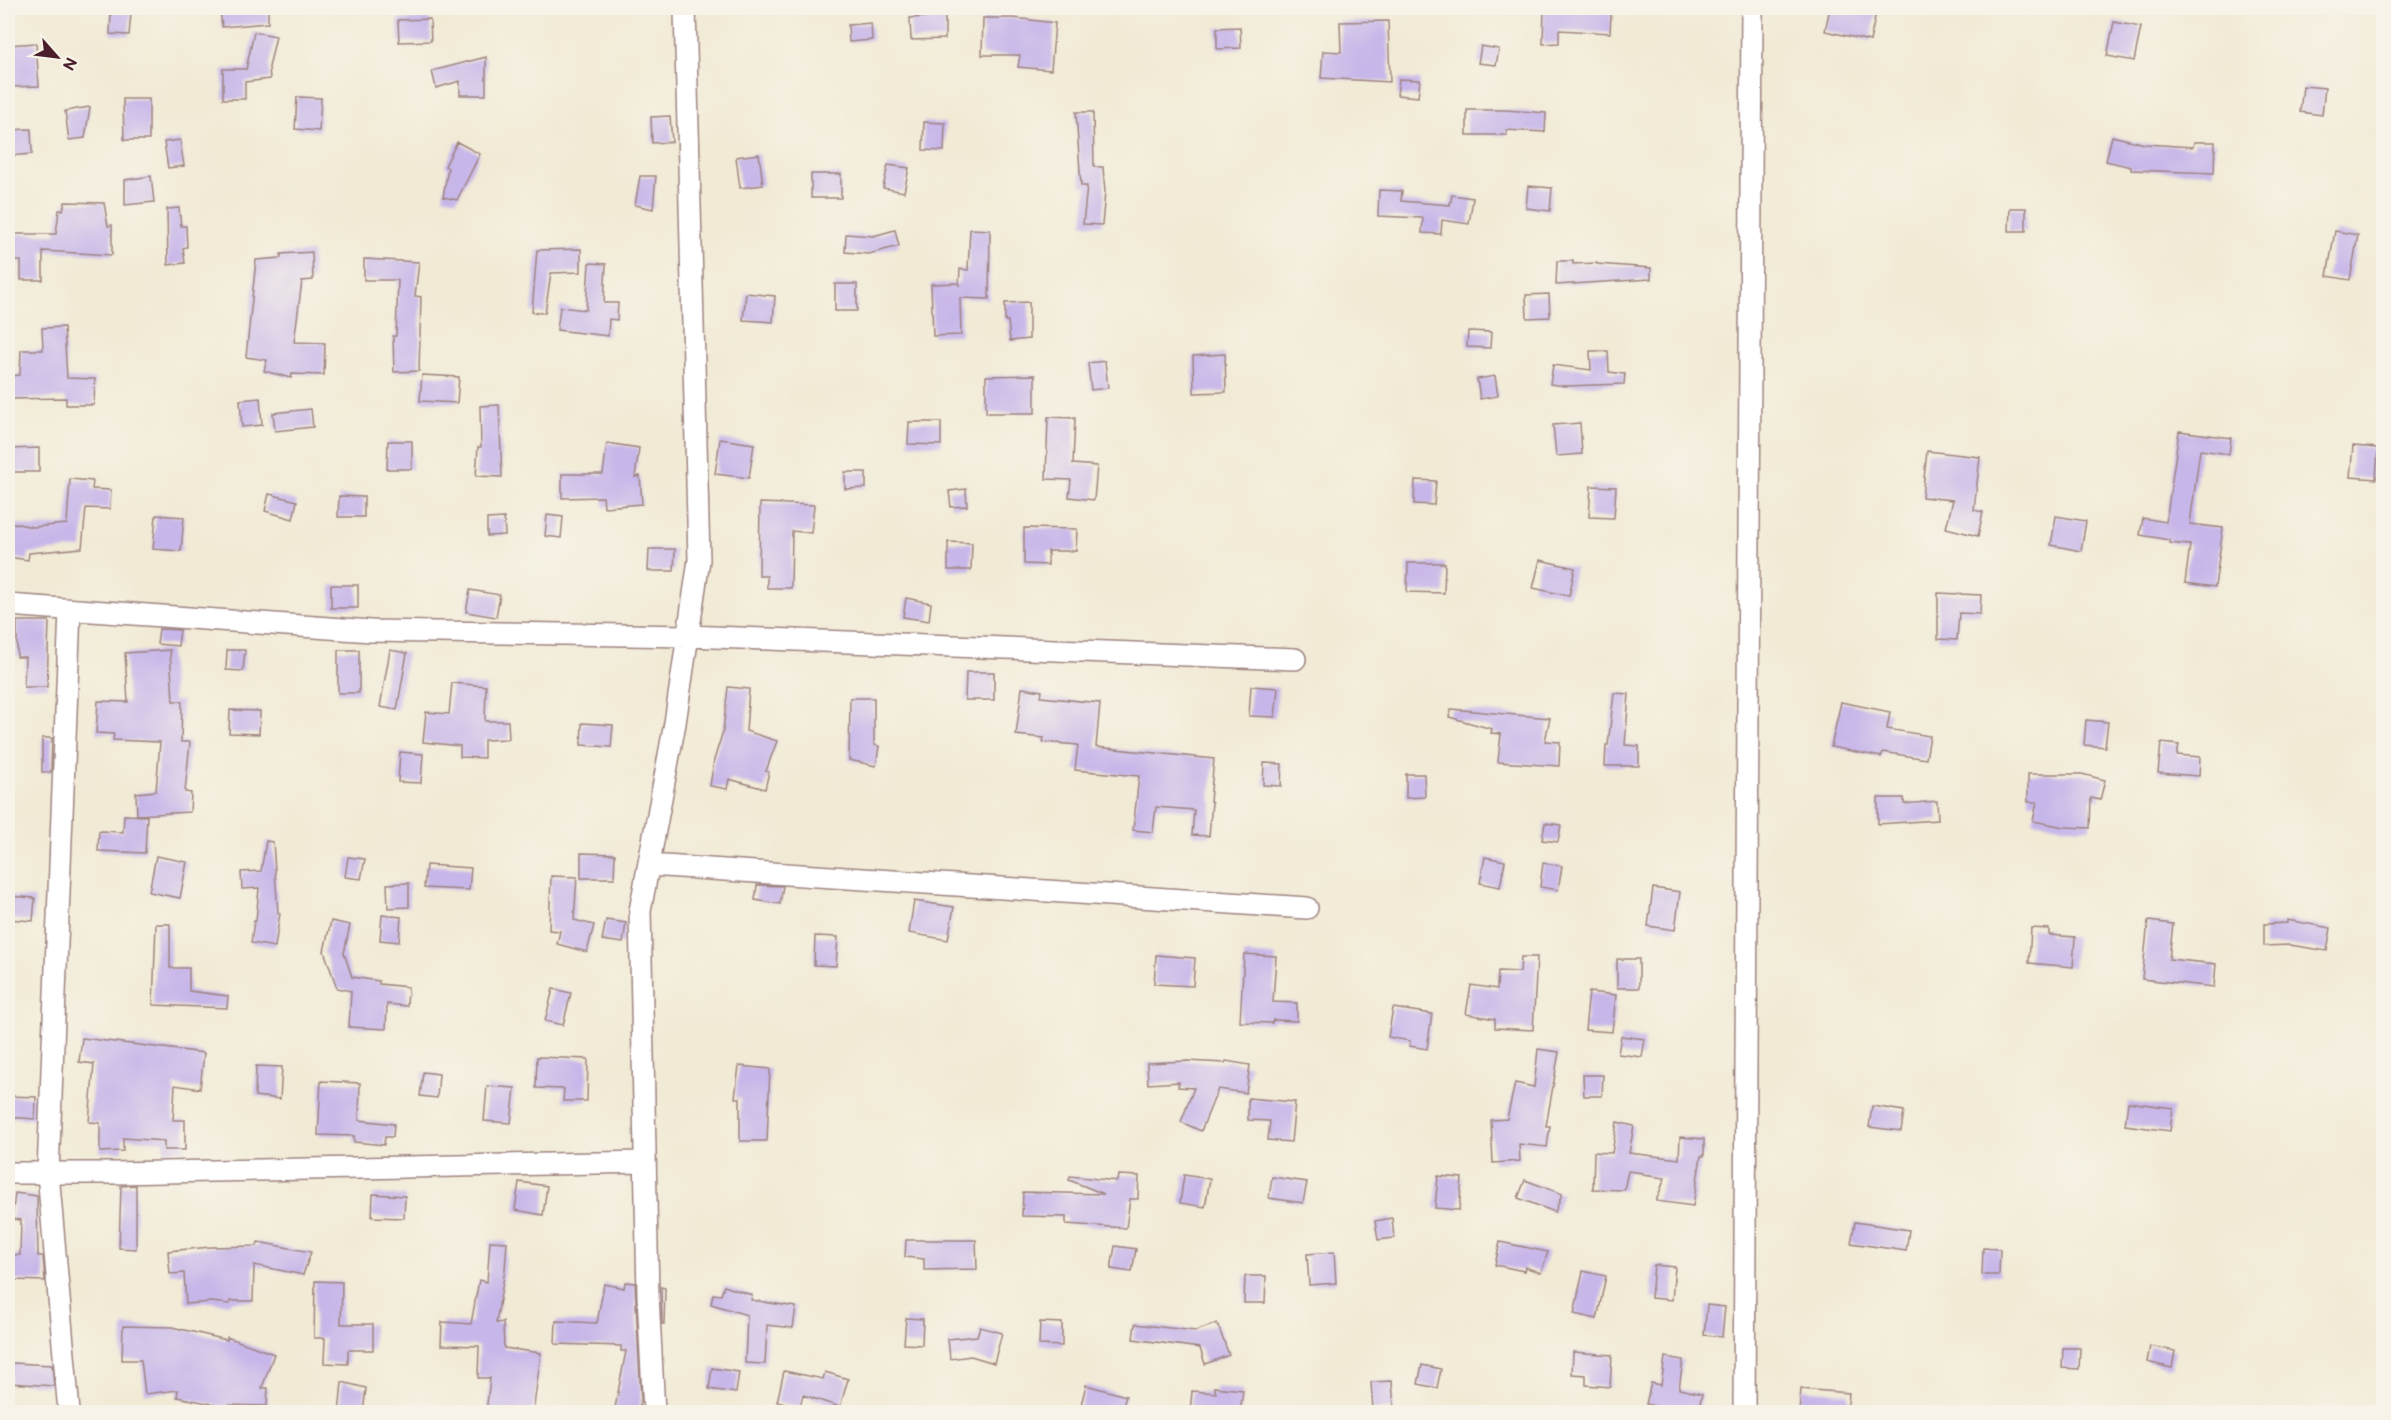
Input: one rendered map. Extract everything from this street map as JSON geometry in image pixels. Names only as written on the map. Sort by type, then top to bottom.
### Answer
[{"type":"street","points":[[654,1413],[648,1295],[640,911],[675,723],[699,560],[685,8]]},
{"type":"street","points":[[1744,1413],[1752,8]]},
{"type":"street","points":[[8,605],[371,631],[688,636],[1295,659]]},
{"type":"street","points":[[69,1413],[48,1173],[70,610]]},
{"type":"street","points":[[649,865],[1307,908]]},
{"type":"street","points":[[8,1173],[645,1162]]},
{"type":"building","points":[[220,8],[268,8],[268,23],[222,27]]},
{"type":"building","points":[[1544,8],[1611,12],[1610,33],[1559,30],[1559,43],[1543,44]]},
{"type":"building","points":[[1830,8],[1877,8],[1870,41],[1825,31]]},
{"type":"building","points":[[111,12],[131,13],[129,35],[110,34]]},
{"type":"building","points":[[945,16],[945,39],[911,40],[910,18]]},
{"type":"building","points":[[983,18],[1014,18],[1055,23],[1051,70],[1018,67],[1020,55],[982,55]]},
{"type":"building","points":[[430,19],[431,41],[399,42],[398,20]]},
{"type":"building","points":[[1388,21],[1390,82],[1321,78],[1323,51],[1341,52],[1340,22]]},
{"type":"building","points":[[2114,22],[2141,27],[2134,61],[2107,56]]},
{"type":"building","points":[[871,23],[872,40],[849,42],[848,25]]},
{"type":"building","points":[[1240,27],[1241,48],[1217,49],[1217,28]]},
{"type":"building","points":[[254,32],[276,36],[269,67],[270,79],[245,82],[245,99],[223,99],[223,69],[246,70]]},
{"type":"building","points":[[36,43],[39,86],[8,87],[8,45]]},
{"type":"building","points":[[1481,46],[1499,49],[1496,65],[1478,63]]},
{"type":"building","points":[[486,57],[486,95],[460,95],[460,81],[436,88],[432,71]]},
{"type":"building","points":[[1399,79],[1420,80],[1418,97],[1397,95]]},
{"type":"building","points":[[2303,86],[2325,88],[2322,115],[2300,112]]},
{"type":"building","points":[[297,97],[321,98],[319,131],[295,129]]},
{"type":"building","points":[[123,99],[149,99],[149,140],[124,140]]},
{"type":"building","points":[[90,107],[85,138],[69,140],[65,111]]},
{"type":"building","points":[[1467,110],[1546,113],[1545,132],[1506,130],[1507,135],[1467,135]]},
{"type":"building","points":[[1076,112],[1093,112],[1094,167],[1103,167],[1105,192],[1102,225],[1083,224],[1087,186],[1081,186]]},
{"type":"building","points":[[670,116],[672,142],[652,143],[651,117]]},
{"type":"building","points":[[924,122],[945,123],[944,151],[923,150]]},
{"type":"building","points":[[31,129],[32,154],[8,156],[8,130]]},
{"type":"building","points":[[2112,136],[2145,144],[2193,147],[2194,142],[2215,142],[2214,173],[2131,170],[2131,167],[2106,161]]},
{"type":"building","points":[[180,140],[184,166],[168,168],[164,142]]},
{"type":"building","points":[[457,142],[480,154],[457,200],[443,197],[448,168],[445,166]]},
{"type":"building","points":[[759,154],[763,185],[740,188],[736,157]]},
{"type":"building","points":[[888,165],[909,168],[904,192],[883,188]]},
{"type":"building","points":[[811,174],[841,174],[841,198],[811,198]]},
{"type":"building","points":[[151,176],[154,202],[125,205],[125,180]]},
{"type":"building","points":[[640,176],[656,176],[653,209],[635,205]]},
{"type":"building","points":[[1528,186],[1552,188],[1550,211],[1526,208]]},
{"type":"building","points":[[1379,190],[1402,191],[1401,201],[1450,205],[1452,195],[1473,198],[1469,224],[1442,220],[1441,234],[1422,233],[1423,218],[1378,216]]},
{"type":"building","points":[[65,202],[104,203],[108,226],[112,225],[112,255],[43,251],[43,280],[21,280],[21,261],[10,261],[10,234],[56,234],[59,210],[63,210]]},
{"type":"building","points":[[179,208],[181,226],[186,226],[187,247],[183,248],[185,263],[168,265],[167,209]]},
{"type":"building","points":[[2010,208],[2026,208],[2026,231],[2009,231]]},
{"type":"building","points":[[970,229],[990,230],[989,299],[960,298],[961,335],[933,336],[931,284],[959,283],[959,286],[960,269],[968,270]]},
{"type":"building","points":[[895,230],[899,246],[869,254],[845,252],[846,234],[873,236]]},
{"type":"building","points":[[2335,231],[2358,235],[2350,280],[2327,276]]},
{"type":"building","points":[[581,249],[581,272],[551,273],[545,313],[532,312],[537,250]]},
{"type":"building","points":[[312,252],[313,280],[302,281],[294,342],[325,343],[324,375],[292,374],[291,378],[264,371],[267,360],[246,357],[256,260],[281,258],[281,254]]},
{"type":"building","points":[[364,259],[419,262],[415,296],[421,297],[419,371],[394,372],[393,336],[396,336],[398,280],[364,280]]},
{"type":"building","points":[[1557,261],[1573,261],[1573,264],[1597,263],[1651,268],[1651,279],[1556,285]]},
{"type":"building","points":[[589,263],[606,264],[604,303],[618,303],[617,320],[609,319],[608,336],[557,330],[560,307],[586,310]]},
{"type":"building","points":[[835,284],[857,284],[857,311],[835,311]]},
{"type":"building","points":[[746,293],[775,296],[773,322],[743,320]]},
{"type":"building","points":[[1549,294],[1550,317],[1527,318],[1526,295]]},
{"type":"building","points":[[1029,302],[1029,339],[1010,341],[1008,321],[1005,321],[1005,303]]},
{"type":"building","points":[[64,327],[67,378],[95,379],[94,405],[66,405],[66,398],[9,399],[9,376],[20,375],[21,350],[43,350],[42,328]]},
{"type":"building","points":[[1468,331],[1491,332],[1490,348],[1467,347]]},
{"type":"building","points":[[1590,351],[1608,351],[1609,372],[1625,374],[1624,384],[1565,386],[1550,384],[1553,365],[1591,370]]},
{"type":"building","points":[[1225,354],[1226,392],[1194,393],[1193,356]]},
{"type":"building","points":[[1105,361],[1108,388],[1091,390],[1088,363]]},
{"type":"building","points":[[422,375],[459,377],[457,403],[420,401]]},
{"type":"building","points":[[1035,375],[1035,413],[986,413],[986,376]]},
{"type":"building","points":[[1495,376],[1498,396],[1480,399],[1477,379]]},
{"type":"building","points":[[260,398],[262,425],[242,427],[240,400]]},
{"type":"building","points":[[499,405],[502,477],[476,476],[478,447],[481,447],[480,406]]},
{"type":"building","points":[[311,409],[313,427],[275,431],[273,413]]},
{"type":"building","points":[[1048,417],[1075,418],[1073,464],[1097,466],[1094,500],[1069,497],[1071,480],[1046,479]]},
{"type":"building","points":[[909,422],[941,422],[941,445],[908,444]]},
{"type":"building","points":[[1580,423],[1582,454],[1556,456],[1553,425]]},
{"type":"building","points":[[2179,431],[2231,438],[2229,454],[2200,450],[2190,524],[2223,528],[2215,587],[2185,583],[2190,545],[2169,543],[2169,540],[2140,535],[2143,518],[2166,522]]},
{"type":"building","points":[[720,439],[754,444],[749,478],[715,474]]},
{"type":"building","points":[[388,441],[412,441],[412,469],[387,469]]},
{"type":"building","points":[[607,443],[639,448],[635,477],[640,476],[642,504],[604,507],[603,497],[562,498],[562,474],[603,474]]},
{"type":"building","points":[[2353,446],[2378,448],[2376,479],[2350,477]]},
{"type":"building","points":[[39,448],[39,472],[8,472],[8,449]]},
{"type":"building","points":[[1927,451],[1980,457],[1974,510],[1983,512],[1978,536],[1946,528],[1953,500],[1922,497]]},
{"type":"building","points":[[845,472],[866,472],[866,488],[845,489]]},
{"type":"building","points":[[70,479],[93,481],[92,489],[111,490],[110,509],[86,508],[82,548],[29,553],[28,560],[8,557],[8,522],[33,527],[67,524]]},
{"type":"building","points":[[1415,480],[1436,481],[1434,505],[1414,504]]},
{"type":"building","points":[[1591,486],[1616,487],[1614,518],[1589,517]]},
{"type":"building","points":[[966,489],[967,506],[951,507],[949,491]]},
{"type":"building","points":[[269,494],[297,501],[293,519],[265,511]]},
{"type":"building","points":[[339,496],[364,497],[364,517],[338,517]]},
{"type":"building","points":[[760,503],[814,505],[811,533],[792,531],[791,588],[767,588],[767,576],[759,576]]},
{"type":"building","points":[[156,515],[184,517],[181,551],[153,549]]},
{"type":"building","points":[[547,515],[563,517],[561,538],[545,536]]},
{"type":"building","points":[[2056,516],[2086,521],[2081,551],[2051,545]]},
{"type":"building","points":[[504,518],[505,535],[487,536],[487,519]]},
{"type":"building","points":[[1024,528],[1077,529],[1076,551],[1048,551],[1048,565],[1024,564]]},
{"type":"building","points":[[948,542],[972,543],[971,570],[948,570]]},
{"type":"building","points":[[649,549],[675,549],[674,571],[648,571]]},
{"type":"building","points":[[1540,560],[1575,568],[1569,596],[1533,588]]},
{"type":"building","points":[[1408,563],[1445,563],[1444,593],[1407,592]]},
{"type":"building","points":[[331,585],[358,585],[358,608],[331,608]]},
{"type":"building","points":[[470,590],[500,595],[496,617],[466,612]]},
{"type":"building","points":[[1938,593],[1981,595],[1980,614],[1959,613],[1957,640],[1938,639]]},
{"type":"building","points":[[906,598],[931,603],[929,621],[903,617]]},
{"type":"building","points":[[17,621],[49,621],[47,687],[24,687],[25,657],[17,657]]},
{"type":"building","points":[[159,629],[180,630],[178,646],[157,644]]},
{"type":"building","points":[[170,650],[173,701],[182,701],[181,742],[190,742],[185,792],[191,793],[190,812],[137,815],[136,793],[156,791],[160,742],[113,740],[114,734],[96,733],[98,701],[128,702],[125,653]]},
{"type":"building","points":[[227,650],[245,650],[243,671],[226,670]]},
{"type":"building","points":[[338,650],[359,650],[359,693],[338,693]]},
{"type":"building","points":[[390,650],[407,653],[397,710],[380,707]]},
{"type":"building","points":[[966,672],[994,672],[994,700],[965,700]]},
{"type":"building","points":[[452,683],[486,686],[485,721],[508,721],[509,739],[484,740],[484,758],[460,757],[460,746],[423,742],[426,712],[449,714]]},
{"type":"building","points":[[1251,686],[1278,688],[1275,717],[1249,716]]},
{"type":"building","points":[[728,687],[749,689],[746,731],[777,741],[766,771],[769,772],[765,789],[729,779],[727,789],[710,786],[714,760],[723,731]]},
{"type":"building","points":[[1022,688],[1042,691],[1041,697],[1100,703],[1096,747],[1214,759],[1209,836],[1192,835],[1194,810],[1156,807],[1153,832],[1133,830],[1139,776],[1075,770],[1078,745],[1043,742],[1044,738],[1016,735]]},
{"type":"building","points":[[1614,693],[1629,694],[1625,745],[1639,746],[1639,766],[1605,766]]},
{"type":"building","points":[[850,698],[874,698],[874,745],[879,746],[876,766],[849,760]]},
{"type":"building","points":[[1841,702],[1890,712],[1887,729],[1930,736],[1926,759],[1883,752],[1881,757],[1831,747]]},
{"type":"building","points":[[1451,709],[1550,718],[1545,741],[1560,742],[1559,766],[1498,762],[1501,734],[1491,733],[1492,729],[1449,717]]},
{"type":"building","points":[[230,710],[260,711],[259,734],[229,733]]},
{"type":"building","points":[[2086,720],[2108,722],[2105,747],[2084,745]]},
{"type":"building","points":[[582,723],[613,725],[611,747],[581,745]]},
{"type":"building","points":[[42,738],[52,738],[51,772],[42,772]]},
{"type":"building","points":[[2161,743],[2179,745],[2177,755],[2200,757],[2199,776],[2158,773]]},
{"type":"building","points":[[400,752],[423,754],[421,783],[398,782]]},
{"type":"building","points":[[1264,763],[1282,764],[1281,786],[1263,785]]},
{"type":"building","points":[[1406,774],[1424,774],[1425,797],[1406,798]]},
{"type":"building","points":[[2028,774],[2082,774],[2105,780],[2100,800],[2091,798],[2090,828],[2064,827],[2033,821],[2037,802],[2028,802]]},
{"type":"building","points":[[1878,798],[1904,798],[1904,804],[1937,801],[1938,820],[1878,824]]},
{"type":"building","points":[[124,815],[147,816],[145,853],[98,851],[99,831],[123,832]]},
{"type":"building","points":[[1545,823],[1561,825],[1558,842],[1542,840]]},
{"type":"building","points":[[266,841],[273,842],[278,913],[280,913],[275,947],[251,943],[259,888],[242,889],[241,872],[261,871]]},
{"type":"building","points":[[581,853],[615,854],[614,878],[581,878]]},
{"type":"building","points":[[156,856],[187,862],[180,898],[149,892]]},
{"type":"building","points":[[348,857],[365,859],[361,879],[345,877]]},
{"type":"building","points":[[1485,857],[1505,861],[1500,887],[1480,883]]},
{"type":"building","points":[[1543,863],[1562,866],[1558,890],[1540,887]]},
{"type":"building","points":[[426,865],[471,868],[469,890],[424,888]]},
{"type":"building","points":[[551,876],[577,877],[574,920],[594,925],[587,952],[557,944],[560,931],[549,930]]},
{"type":"building","points":[[409,883],[409,907],[388,908],[387,884]]},
{"type":"building","points":[[757,885],[783,886],[780,904],[755,900]]},
{"type":"building","points":[[1653,888],[1680,892],[1675,930],[1648,926]]},
{"type":"building","points":[[8,896],[35,898],[33,921],[8,919]]},
{"type":"building","points":[[914,901],[954,907],[948,940],[909,933]]},
{"type":"building","points":[[382,915],[401,917],[399,942],[380,940]]},
{"type":"building","points":[[606,920],[626,923],[623,943],[602,940]]},
{"type":"building","points":[[2287,920],[2331,928],[2327,951],[2290,945],[2264,946],[2264,924],[2287,923]]},
{"type":"building","points":[[331,921],[350,925],[344,953],[352,977],[379,981],[379,984],[408,987],[407,1006],[387,1004],[386,1029],[349,1027],[351,991],[337,988],[324,951]]},
{"type":"building","points":[[2148,921],[2173,924],[2169,959],[2216,964],[2214,987],[2142,979]]},
{"type":"building","points":[[156,924],[170,924],[170,968],[189,968],[189,991],[228,996],[227,1008],[153,1005]]},
{"type":"building","points":[[2031,928],[2049,929],[2049,935],[2075,937],[2073,967],[2029,963]]},
{"type":"building","points":[[815,936],[838,937],[836,966],[814,965]]},
{"type":"building","points":[[1244,954],[1276,956],[1273,1002],[1297,1003],[1297,1021],[1240,1022]]},
{"type":"building","points":[[1156,955],[1195,958],[1193,986],[1154,984]]},
{"type":"building","points":[[1521,957],[1537,957],[1533,1030],[1495,1028],[1495,1019],[1466,1014],[1471,985],[1497,989],[1498,971],[1520,972]]},
{"type":"building","points":[[1617,959],[1639,959],[1639,988],[1617,988]]},
{"type":"building","points":[[553,989],[571,993],[563,1025],[545,1021]]},
{"type":"building","points":[[1589,992],[1616,995],[1612,1032],[1585,1030]]},
{"type":"building","points":[[1393,1008],[1432,1014],[1427,1049],[1409,1046],[1410,1041],[1388,1037]]},
{"type":"building","points":[[1621,1036],[1645,1039],[1642,1057],[1618,1054]]},
{"type":"building","points":[[82,1038],[204,1053],[200,1089],[175,1085],[173,1120],[185,1120],[185,1150],[164,1150],[164,1141],[123,1138],[123,1151],[100,1152],[100,1123],[89,1122],[94,1064],[79,1062]]},
{"type":"building","points":[[1538,1049],[1559,1052],[1546,1126],[1550,1126],[1547,1147],[1519,1144],[1520,1161],[1493,1163],[1491,1120],[1507,1119],[1515,1083],[1534,1087]]},
{"type":"building","points":[[537,1057],[588,1059],[587,1101],[563,1101],[564,1089],[536,1088]]},
{"type":"building","points":[[1187,1061],[1225,1063],[1226,1061],[1250,1065],[1246,1093],[1218,1089],[1201,1131],[1181,1122],[1194,1088],[1178,1087],[1179,1082],[1148,1084],[1147,1063]]},
{"type":"building","points":[[256,1066],[282,1067],[280,1099],[255,1096]]},
{"type":"building","points":[[739,1066],[770,1069],[767,1141],[740,1141],[740,1098],[735,1098]]},
{"type":"building","points":[[423,1072],[439,1074],[437,1098],[420,1096]]},
{"type":"building","points":[[1583,1075],[1603,1075],[1602,1096],[1584,1096]]},
{"type":"building","points":[[321,1081],[360,1083],[359,1120],[394,1124],[393,1137],[385,1137],[384,1145],[354,1142],[354,1136],[318,1135]]},
{"type":"building","points":[[487,1086],[515,1088],[511,1123],[484,1121]]},
{"type":"building","points":[[8,1096],[36,1097],[35,1119],[8,1117]]},
{"type":"building","points":[[1248,1098],[1295,1102],[1291,1142],[1268,1140],[1270,1121],[1248,1120]]},
{"type":"building","points":[[2128,1102],[2173,1108],[2170,1131],[2125,1125]]},
{"type":"building","points":[[1872,1106],[1904,1111],[1901,1131],[1869,1127]]},
{"type":"building","points":[[1617,1122],[1634,1126],[1629,1153],[1679,1159],[1680,1137],[1704,1139],[1704,1156],[1701,1156],[1693,1206],[1656,1201],[1665,1178],[1643,1175],[1643,1173],[1628,1171],[1624,1190],[1593,1189],[1594,1152],[1612,1153]]},
{"type":"building","points":[[1118,1175],[1139,1176],[1138,1199],[1130,1199],[1126,1228],[1066,1224],[1066,1217],[1022,1216],[1023,1192],[1104,1194],[1069,1180],[1070,1176],[1117,1181]]},
{"type":"building","points":[[1184,1175],[1210,1179],[1205,1207],[1180,1203]]},
{"type":"building","points":[[1438,1176],[1462,1178],[1459,1210],[1435,1208]]},
{"type":"building","points":[[1272,1177],[1307,1182],[1303,1203],[1269,1198]]},
{"type":"building","points":[[1525,1180],[1562,1194],[1555,1212],[1518,1198]]},
{"type":"building","points":[[519,1182],[547,1186],[543,1215],[515,1210]]},
{"type":"building","points":[[136,1185],[136,1249],[119,1248],[121,1186]]},
{"type":"building","points":[[15,1193],[37,1196],[38,1256],[43,1256],[45,1281],[12,1280],[13,1255],[20,1255],[21,1220],[12,1219]]},
{"type":"building","points":[[373,1194],[405,1196],[404,1218],[372,1217]]},
{"type":"building","points":[[1392,1218],[1394,1238],[1378,1240],[1375,1221]]},
{"type":"building","points":[[1855,1222],[1909,1230],[1906,1251],[1851,1243]]},
{"type":"building","points":[[906,1240],[976,1240],[977,1269],[924,1270],[924,1259],[905,1257]]},
{"type":"building","points":[[490,1241],[507,1242],[496,1323],[503,1322],[504,1348],[541,1353],[533,1413],[486,1413],[490,1378],[478,1378],[479,1346],[441,1345],[442,1322],[471,1324],[479,1280],[487,1282]]},
{"type":"building","points":[[258,1242],[311,1252],[303,1275],[254,1265],[253,1301],[230,1301],[230,1304],[211,1302],[186,1304],[184,1273],[170,1274],[168,1251],[257,1246]]},
{"type":"building","points":[[1500,1242],[1548,1252],[1541,1273],[1525,1267],[1524,1271],[1495,1265]]},
{"type":"building","points":[[1115,1246],[1136,1249],[1132,1272],[1111,1269]]},
{"type":"building","points":[[1983,1248],[2000,1249],[1999,1275],[1982,1275]]},
{"type":"building","points":[[1334,1252],[1336,1283],[1309,1285],[1307,1254]]},
{"type":"building","points":[[1654,1265],[1675,1267],[1672,1300],[1651,1298]]},
{"type":"building","points":[[1583,1271],[1606,1276],[1597,1319],[1574,1314]]},
{"type":"building","points":[[1245,1276],[1266,1276],[1265,1303],[1244,1303]]},
{"type":"building","points":[[315,1281],[342,1282],[341,1324],[373,1324],[373,1350],[348,1350],[348,1364],[324,1363],[325,1338],[314,1338]]},
{"type":"building","points":[[625,1282],[635,1283],[641,1400],[638,1413],[614,1413],[626,1351],[621,1351],[621,1346],[555,1344],[556,1321],[597,1323],[604,1284],[624,1288]]},
{"type":"building","points":[[724,1286],[752,1295],[751,1300],[796,1307],[793,1328],[767,1325],[765,1364],[745,1363],[747,1315],[711,1304],[713,1294],[721,1295]]},
{"type":"building","points":[[661,1287],[665,1288],[664,1324],[662,1324]]},
{"type":"building","points":[[1707,1305],[1725,1307],[1722,1337],[1704,1335]]},
{"type":"building","points":[[906,1318],[923,1319],[922,1345],[904,1344]]},
{"type":"building","points":[[1040,1322],[1062,1323],[1062,1346],[1039,1345]]},
{"type":"building","points":[[1217,1323],[1229,1355],[1205,1364],[1200,1348],[1133,1339],[1135,1324],[1196,1331]]},
{"type":"building","points":[[123,1326],[172,1327],[227,1340],[227,1337],[274,1354],[262,1388],[268,1388],[267,1406],[228,1405],[227,1407],[177,1397],[178,1390],[145,1394],[141,1360],[122,1360]]},
{"type":"building","points":[[980,1327],[1002,1333],[994,1363],[971,1356],[950,1359],[948,1339],[977,1336]]},
{"type":"building","points":[[2150,1346],[2175,1351],[2172,1368],[2147,1362]]},
{"type":"building","points":[[2063,1348],[2080,1348],[2079,1369],[2062,1368]]},
{"type":"building","points":[[1573,1352],[1612,1355],[1610,1387],[1586,1385],[1586,1375],[1572,1374]]},
{"type":"building","points":[[1665,1357],[1683,1360],[1679,1389],[1702,1394],[1698,1413],[1681,1413],[1646,1404],[1651,1383],[1661,1385]]},
{"type":"building","points":[[12,1363],[52,1365],[54,1386],[10,1383]]},
{"type":"building","points":[[1422,1365],[1441,1369],[1437,1388],[1418,1384]]},
{"type":"building","points":[[712,1368],[739,1372],[736,1393],[709,1389]]},
{"type":"building","points":[[784,1371],[823,1379],[825,1372],[848,1379],[840,1407],[803,1395],[800,1407],[777,1402]]},
{"type":"building","points":[[1392,1381],[1394,1408],[1373,1410],[1371,1382]]},
{"type":"building","points":[[342,1382],[366,1388],[363,1413],[339,1413]]},
{"type":"building","points":[[1086,1385],[1126,1396],[1121,1413],[1079,1413]]},
{"type":"building","points":[[1214,1387],[1243,1390],[1240,1413],[1190,1413],[1192,1391],[1216,1393]]},
{"type":"building","points":[[1801,1389],[1849,1393],[1847,1413],[1799,1413]]}]
